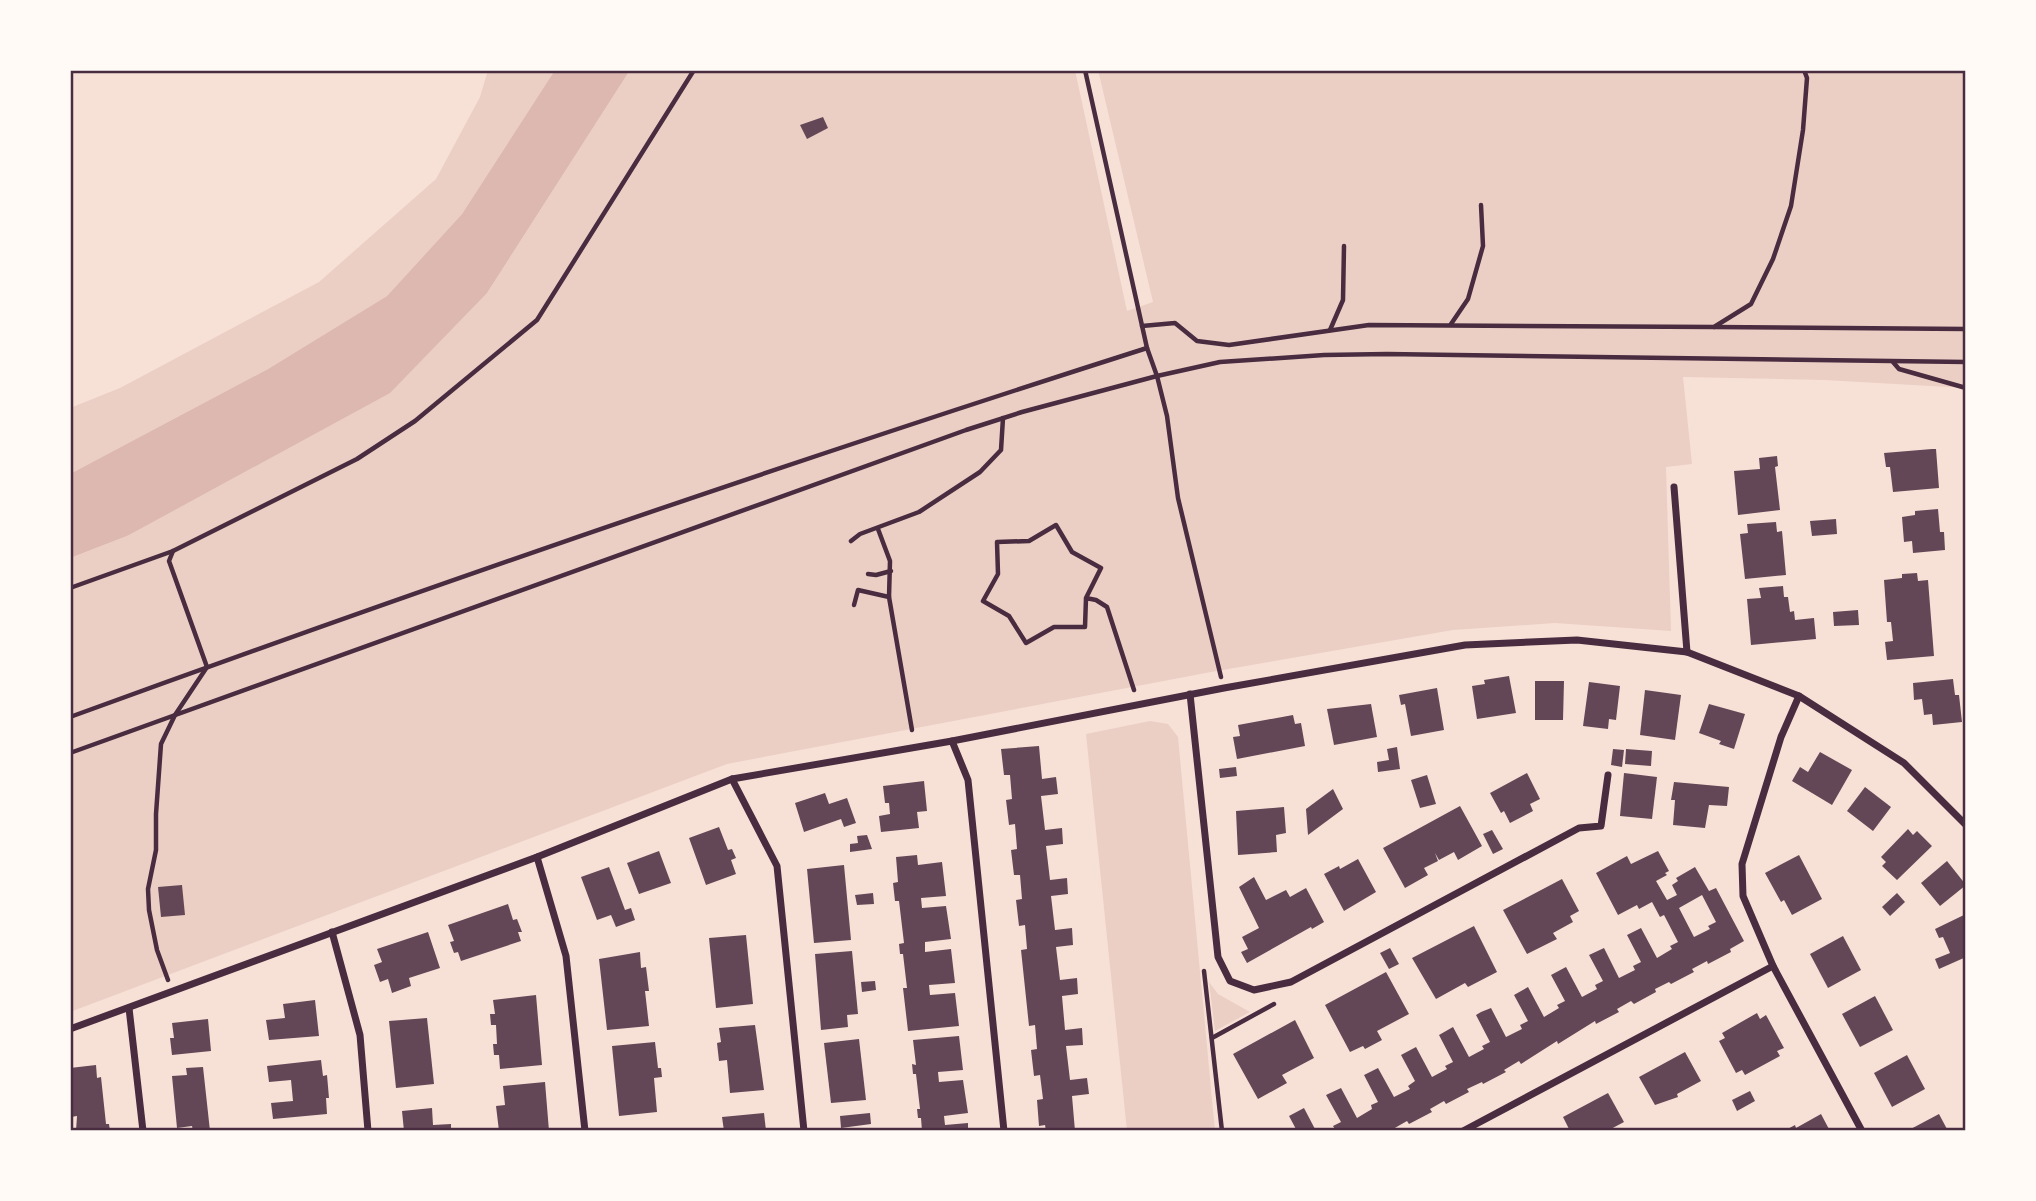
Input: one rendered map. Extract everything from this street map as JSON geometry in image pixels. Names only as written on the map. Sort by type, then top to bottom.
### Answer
[{"type":"street","points":[[1674,487],[1687,652]]},
{"type":"street","points":[[70,1029],[537,857],[732,779],[952,741],[1223,688],[1465,645],[1577,640],[1687,652],[1799,696],[1904,763],[1966,825]]},
{"type":"street","points":[[1190,695],[1218,957],[1230,981],[1254,990],[1291,982],[1579,828],[1601,826],[1608,775]]},
{"type":"street","points":[[1799,696],[1781,737],[1742,864],[1743,896],[1773,966],[1862,1131]]},
{"type":"street","points":[[952,741],[968,780],[1004,1131]]},
{"type":"street","points":[[732,779],[777,866],[804,1131]]},
{"type":"street","points":[[537,857],[566,956],[584,1131]]},
{"type":"street","points":[[332,932],[360,1035],[368,1131]]},
{"type":"street","points":[[1463,1131],[1773,966]]},
{"type":"street","points":[[129,1008],[143,1131]]},
{"type":"path","points":[[70,588],[173,551],[357,459],[415,421],[537,320],[694,70]]},
{"type":"path","points":[[1085,70],[1147,348],[1167,416],[1178,498],[1223,688]]},
{"type":"path","points":[[1714,327],[1751,304],[1773,259],[1791,206],[1803,130],[1807,78],[1804,70]]},
{"type":"path","points":[[1450,325],[1468,299],[1483,246],[1481,205]]},
{"type":"path","points":[[1330,330],[1343,300],[1343,246]]},
{"type":"path","points":[[1142,326],[1175,323],[1198,341],[1229,345],[1369,325],[1966,329]]},
{"type":"path","points":[[70,717],[883,433],[1147,348]]},
{"type":"path","points":[[70,753],[1003,418],[1157,376],[1220,362],[1336,355],[1966,362]]},
{"type":"path","points":[[1892,362],[1899,369],[1966,388]]},
{"type":"path","points":[[851,541],[860,534],[919,512],[980,472],[1001,450],[1003,418]]},
{"type":"path","points":[[1056,524],[1072,552],[1101,568],[1086,598],[1085,627],[1054,627],[1026,643],[1009,616],[983,601],[998,574],[997,542],[1029,541],[1056,524]]},
{"type":"path","points":[[878,529],[890,561],[889,597],[912,730]]},
{"type":"path","points":[[173,551],[169,561],[207,667]]},
{"type":"path","points":[[868,574],[891,571]]},
{"type":"path","points":[[854,604],[858,590],[889,597]]},
{"type":"path","points":[[1086,598],[1096,600],[1107,607],[1134,690]]},
{"type":"path","points":[[172,991],[158,950],[149,910],[148,889],[156,850],[161,744],[175,715],[207,667]]},
{"type":"path","points":[[1204,971],[1222,1131]]},
{"type":"path","points":[[1212,1038],[1273,1004]]},
{"type":"shaded area","points":[[488,70],[555,70],[462,214],[387,296],[268,369],[70,474],[70,408],[120,388],[319,282],[436,179],[480,97]]},
{"type":"shaded area","points":[[555,70],[630,70],[487,293],[390,393],[127,536],[70,558],[70,474],[268,369],[387,296],[462,214]]},
{"type":"shaded area","points":[[630,70],[1075,70],[1127,311],[1153,302],[1098,70],[1966,70],[1966,388],[1824,380],[1683,377],[1692,464],[1666,467],[1671,631],[1555,623],[1453,630],[1211,672],[727,764],[70,1012],[70,558],[127,536],[487,293]]},
{"type":"shaded area","points":[[1150,721],[1168,724],[1178,737],[1215,1131],[1127,1131],[1086,734]]},
{"type":"shaded area","points":[[1209,982],[1218,994],[1250,1012],[1215,1031]]},
{"type":"building","points":[[823,117],[828,128],[807,139],[800,125]]},
{"type":"building","points":[[1936,449],[1939,488],[1893,492],[1890,467],[1886,467],[1884,453]]},
{"type":"building","points":[[1777,456],[1778,466],[1775,467],[1780,510],[1738,515],[1734,471],[1760,469],[1759,458]]},
{"type":"building","points":[[1938,509],[1945,550],[1913,553],[1912,541],[1904,542],[1902,517],[1915,515],[1915,511]]},
{"type":"building","points":[[1836,519],[1837,534],[1812,536],[1810,521]]},
{"type":"building","points":[[1776,522],[1777,532],[1782,531],[1786,575],[1745,579],[1740,534],[1748,533],[1747,524]]},
{"type":"building","points":[[1917,573],[1918,581],[1928,580],[1934,656],[1887,660],[1885,642],[1893,641],[1891,622],[1887,622],[1884,580],[1902,578],[1902,574]]},
{"type":"building","points":[[1783,586],[1784,597],[1788,597],[1790,612],[1794,611],[1795,620],[1814,618],[1816,639],[1751,645],[1747,599],[1761,598],[1759,588]]},
{"type":"building","points":[[1858,610],[1859,625],[1834,626],[1833,612]]},
{"type":"building","points":[[1509,676],[1516,713],[1477,719],[1472,686],[1485,684],[1484,680]]},
{"type":"building","points":[[1953,679],[1955,695],[1959,695],[1962,722],[1933,725],[1932,714],[1924,715],[1922,699],[1914,700],[1913,683]]},
{"type":"building","points":[[1535,681],[1564,681],[1563,720],[1535,720]]},
{"type":"building","points":[[1589,682],[1620,686],[1616,720],[1609,719],[1608,729],[1583,726]]},
{"type":"building","points":[[1437,688],[1444,730],[1411,736],[1405,704],[1401,705],[1399,695]]},
{"type":"building","points":[[1645,690],[1681,695],[1675,740],[1640,735]]},
{"type":"building","points":[[1371,704],[1377,737],[1334,745],[1327,709]]},
{"type":"building","points":[[1709,704],[1745,714],[1734,749],[1699,733]]},
{"type":"building","points":[[1293,715],[1295,724],[1301,723],[1305,746],[1237,759],[1233,737],[1240,736],[1238,725]]},
{"type":"building","points":[[1039,746],[1042,779],[1056,777],[1058,794],[1041,796],[1045,830],[1062,828],[1063,844],[1046,846],[1050,880],[1067,878],[1068,894],[1051,896],[1055,930],[1072,928],[1073,945],[1056,947],[1060,980],[1077,978],[1078,994],[1062,996],[1065,1030],[1082,1028],[1083,1045],[1066,1046],[1070,1080],[1087,1078],[1089,1094],[1072,1096],[1075,1131],[1046,1131],[1045,1125],[1039,1126],[1037,1100],[1043,1099],[1040,1075],[1034,1076],[1031,1050],[1037,1049],[1035,1025],[1029,1026],[1021,950],[1027,949],[1025,925],[1019,926],[1016,900],[1022,899],[1020,875],[1014,875],[1011,850],[1017,849],[1015,824],[1009,825],[1006,800],[1012,799],[1010,775],[1004,775],[1001,749]]},
{"type":"building","points":[[1397,747],[1400,769],[1378,772],[1377,762],[1389,760],[1387,749]]},
{"type":"building","points":[[1613,749],[1624,750],[1622,767],[1611,765]]},
{"type":"building","points":[[1626,749],[1652,751],[1651,766],[1625,764]]},
{"type":"building","points":[[1820,752],[1852,770],[1832,805],[1792,781],[1800,767],[1808,772]]},
{"type":"building","points":[[1236,767],[1237,776],[1220,778],[1219,769]]},
{"type":"building","points":[[1527,773],[1540,799],[1530,804],[1533,811],[1510,823],[1490,793]]},
{"type":"building","points":[[1624,773],[1657,777],[1652,819],[1620,816]]},
{"type":"building","points":[[1427,775],[1436,804],[1420,808],[1411,780]]},
{"type":"building","points":[[924,781],[927,811],[917,812],[919,828],[881,832],[879,816],[890,814],[889,803],[885,803],[883,786]]},
{"type":"building","points":[[1674,782],[1729,787],[1727,806],[1709,805],[1705,828],[1673,825],[1675,800],[1671,800]]},
{"type":"building","points":[[1865,787],[1891,807],[1873,831],[1847,811]]},
{"type":"building","points":[[1333,789],[1343,809],[1308,835],[1306,809]]},
{"type":"building","points":[[825,793],[829,804],[847,798],[856,823],[844,827],[841,819],[804,832],[795,803]]},
{"type":"building","points":[[1460,806],[1482,846],[1458,860],[1454,852],[1439,860],[1435,853],[1438,861],[1424,868],[1428,875],[1405,888],[1383,848]]},
{"type":"building","points":[[1284,807],[1286,833],[1276,835],[1277,852],[1238,855],[1236,811]]},
{"type":"building","points":[[719,827],[728,850],[732,849],[736,858],[731,860],[736,874],[706,885],[689,838]]},
{"type":"building","points":[[1908,829],[1913,835],[1917,831],[1932,846],[1897,880],[1882,866],[1886,862],[1881,857]]},
{"type":"building","points":[[1492,830],[1503,849],[1493,854],[1483,834]]},
{"type":"building","points":[[867,835],[872,849],[850,852],[850,844],[858,843],[857,836]]},
{"type":"building","points":[[659,851],[671,883],[639,894],[627,863]]},
{"type":"building","points":[[1658,851],[1669,871],[1656,881],[1667,900],[1677,895],[1672,885],[1678,881],[1676,878],[1695,867],[1709,891],[1716,888],[1744,941],[1730,949],[1731,952],[1692,969],[1694,972],[1655,989],[1656,992],[1634,1004],[1631,1001],[1617,1009],[1619,1012],[1596,1024],[1595,1021],[1558,1044],[1557,1041],[1521,1064],[1519,1061],[1504,1070],[1506,1072],[1467,1089],[1469,1092],[1446,1104],[1444,1101],[1430,1109],[1432,1112],[1409,1124],[1407,1121],[1393,1129],[1394,1131],[1336,1131],[1333,1126],[1341,1122],[1326,1095],[1341,1088],[1357,1118],[1378,1102],[1364,1075],[1378,1068],[1394,1097],[1410,1089],[1408,1086],[1415,1081],[1401,1055],[1416,1047],[1432,1077],[1447,1069],[1445,1066],[1453,1062],[1439,1035],[1453,1027],[1469,1057],[1484,1049],[1482,1046],[1490,1042],[1476,1015],[1481,1012],[1491,1008],[1506,1037],[1522,1029],[1520,1025],[1528,1021],[1514,995],[1528,987],[1544,1017],[1565,1001],[1551,975],[1566,967],[1582,997],[1597,989],[1595,985],[1603,981],[1589,955],[1604,948],[1619,978],[1635,970],[1633,966],[1641,962],[1627,935],[1641,928],[1657,958],[1672,949],[1670,946],[1678,942],[1664,915],[1660,917],[1652,902],[1639,909],[1637,905],[1618,915],[1596,873],[1627,856],[1631,864]],"holes":[[[1702,895],[1716,922],[1708,926],[1710,929],[1694,937],[1679,908]]]},
{"type":"building","points":[[917,855],[918,865],[942,862],[946,896],[921,898],[922,908],[946,906],[951,939],[925,942],[925,952],[951,949],[955,983],[929,985],[930,995],[955,993],[959,1026],[908,1031],[903,988],[907,988],[903,954],[900,954],[899,944],[904,943],[899,901],[895,901],[893,883],[898,882],[896,857]]},
{"type":"building","points":[[1799,855],[1822,899],[1792,915],[1784,900],[1781,902],[1765,873]]},
{"type":"building","points":[[1358,859],[1376,892],[1344,911],[1324,874]]},
{"type":"building","points":[[1947,861],[1966,885],[1940,906],[1921,883]]},
{"type":"building","points":[[844,865],[851,940],[814,943],[807,869]]},
{"type":"building","points":[[609,867],[625,910],[631,908],[635,920],[616,927],[611,915],[597,920],[581,877]]},
{"type":"building","points":[[1254,877],[1266,900],[1286,890],[1290,897],[1306,888],[1324,922],[1247,963],[1241,952],[1248,949],[1242,937],[1259,928],[1239,887]]},
{"type":"building","points":[[1562,879],[1579,911],[1570,916],[1573,922],[1553,933],[1557,939],[1527,954],[1503,910]]},
{"type":"building","points":[[182,885],[185,915],[161,917],[158,887]]},
{"type":"building","points":[[873,893],[874,904],[857,905],[855,895]]},
{"type":"building","points":[[1897,893],[1905,902],[1890,916],[1882,907]]},
{"type":"building","points":[[508,904],[513,920],[517,919],[522,932],[518,932],[521,941],[461,961],[450,942],[454,941],[448,925]]},
{"type":"building","points":[[1966,914],[1966,957],[1939,969],[1935,959],[1950,953],[1943,937],[1939,938],[1935,929]]},
{"type":"building","points":[[1474,926],[1497,972],[1468,987],[1465,983],[1436,999],[1412,958]]},
{"type":"building","points":[[428,932],[440,968],[409,978],[411,986],[392,993],[388,979],[380,982],[374,965],[382,962],[377,949]]},
{"type":"building","points":[[746,935],[753,1004],[716,1008],[709,938]]},
{"type":"building","points":[[1843,936],[1861,970],[1828,988],[1810,954]]},
{"type":"building","points":[[1390,948],[1399,964],[1389,969],[1380,953]]},
{"type":"building","points":[[852,951],[858,1014],[847,1015],[848,1027],[821,1030],[815,954]]},
{"type":"building","points":[[640,952],[641,968],[646,967],[649,991],[645,991],[649,1026],[607,1030],[599,959]]},
{"type":"building","points":[[1386,972],[1409,1014],[1377,1031],[1382,1040],[1365,1049],[1363,1046],[1350,1052],[1325,1005]]},
{"type":"building","points":[[875,981],[876,990],[862,992],[861,982]]},
{"type":"building","points":[[536,995],[542,1065],[500,1069],[499,1055],[494,1055],[493,1044],[497,1044],[496,1025],[491,1025],[490,1014],[495,1014],[493,1000]]},
{"type":"building","points":[[1875,996],[1893,1030],[1860,1047],[1842,1014]]},
{"type":"building","points":[[315,1000],[319,1036],[269,1040],[266,1020],[285,1018],[283,1004]]},
{"type":"building","points":[[1757,1013],[1760,1019],[1766,1015],[1784,1048],[1777,1051],[1780,1056],[1745,1075],[1742,1070],[1736,1073],[1719,1041],[1725,1038],[1722,1033]]},
{"type":"building","points":[[427,1018],[434,1084],[396,1088],[389,1021]]},
{"type":"building","points":[[208,1019],[211,1051],[172,1055],[172,1023]]},
{"type":"building","points":[[1295,1020],[1314,1058],[1282,1075],[1287,1083],[1258,1099],[1233,1054]]},
{"type":"building","points":[[755,1025],[764,1090],[730,1093],[727,1060],[719,1061],[719,1028]]},
{"type":"building","points":[[959,1036],[963,1070],[938,1072],[939,1082],[963,1080],[968,1113],[944,1116],[945,1125],[968,1123],[968,1131],[922,1131],[917,1109],[920,1109],[916,1074],[913,1074],[912,1064],[916,1065],[913,1040]]},
{"type":"building","points":[[859,1039],[866,1100],[831,1103],[824,1043]]},
{"type":"building","points":[[655,1042],[658,1068],[661,1068],[662,1077],[654,1078],[657,1112],[619,1116],[612,1046]]},
{"type":"building","points":[[1685,1052],[1701,1081],[1677,1094],[1678,1097],[1655,1105],[1639,1077]]},
{"type":"building","points":[[1907,1055],[1925,1089],[1892,1107],[1874,1073]]},
{"type":"building","points":[[321,1060],[323,1076],[327,1075],[327,1114],[273,1119],[271,1103],[293,1101],[291,1080],[269,1082],[267,1066]]},
{"type":"building","points":[[96,1065],[97,1078],[101,1077],[106,1124],[109,1124],[110,1131],[76,1131],[77,1116],[71,1117],[70,1108],[70,1068]]},
{"type":"building","points":[[203,1067],[210,1131],[193,1131],[192,1126],[177,1128],[172,1076],[187,1075],[186,1068]]},
{"type":"building","points":[[545,1082],[549,1131],[499,1131],[496,1106],[505,1105],[503,1086]]},
{"type":"building","points":[[1750,1091],[1755,1101],[1737,1111],[1732,1100]]},
{"type":"building","points":[[1608,1093],[1624,1122],[1607,1131],[1570,1131],[1563,1117]]},
{"type":"building","points":[[432,1108],[433,1125],[451,1124],[451,1131],[404,1131],[402,1111]]},
{"type":"building","points":[[1304,1108],[1316,1131],[1297,1131],[1289,1116]]},
{"type":"building","points":[[764,1113],[766,1131],[724,1131],[722,1117]]},
{"type":"building","points":[[870,1113],[871,1124],[841,1128],[840,1116]]},
{"type":"building","points":[[1821,1114],[1830,1131],[1784,1131],[1795,1125],[1796,1128]]},
{"type":"building","points":[[1939,1114],[1948,1131],[1907,1131]]}]
